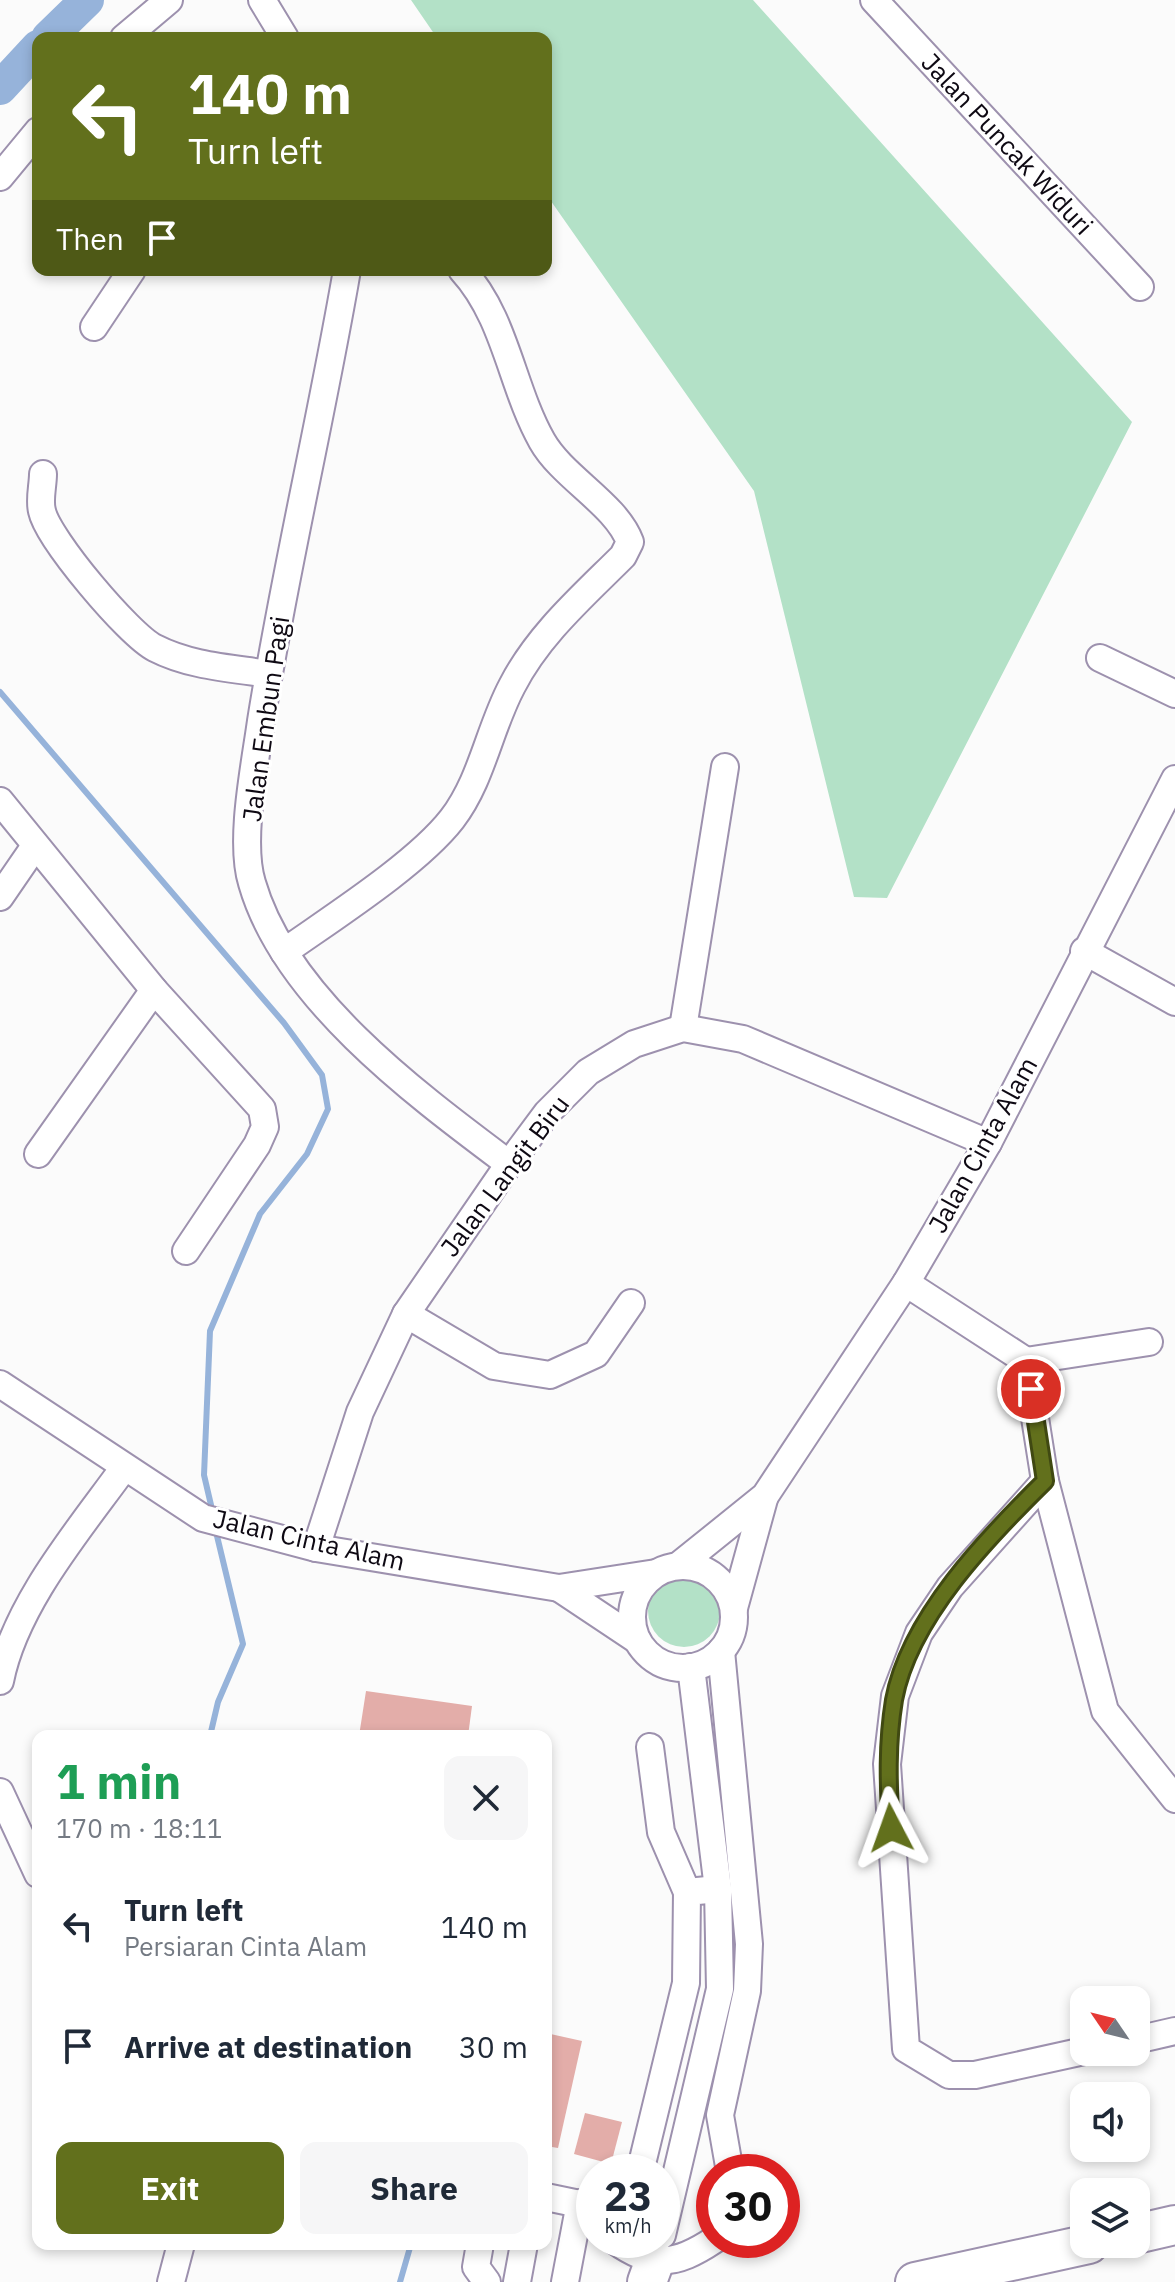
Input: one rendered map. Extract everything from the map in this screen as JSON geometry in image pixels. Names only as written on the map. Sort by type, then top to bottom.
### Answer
[{"type":"highway","points":[[1150,2231],[1175,2225]]},
{"type":"highway","points":[[915,2282],[1070,2248]]},
{"type":"street","points":[[131,32],[169,0]]},
{"type":"street","points":[[262,0],[281,32]]},
{"type":"street","name":"Jalan Puncak Widuri","points":[[874,0],[1140,287]]},
{"type":"street","points":[[0,177],[32,138]]},
{"type":"street","points":[[94,327],[128,276]]},
{"type":"street","name":"Jalan Embun Pagi","points":[[346,276],[269,674],[248,808],[251,882],[284,952],[322,1003],[410,1090],[509,1164]]},
{"type":"street","points":[[284,952],[420,851],[452,819],[475,780],[512,685],[552,628],[623,556],[630,542],[625,528],[581,487],[543,444],[522,399],[500,332],[466,276]]},
{"type":"street","points":[[43,474],[42,512],[56,539],[119,619],[151,647],[185,661],[269,674]]},
{"type":"street","points":[[1100,658],[1175,694]]},
{"type":"street","points":[[683,1028],[725,767]]},
{"type":"street","name":"Jalan Cinta Alam","points":[[734,1608],[765,1496],[906,1283],[988,1143],[1175,779]]},
{"type":"street","points":[[0,801],[154,990],[262,1109],[265,1127],[186,1251]]},
{"type":"street","points":[[0,897],[35,846]]},
{"type":"street","points":[[1084,951],[1175,1002]]},
{"type":"street","points":[[38,1154],[154,990]]},
{"type":"street","name":"Jalan Langit Biru","points":[[316,1548],[360,1412],[406,1314],[547,1113],[588,1072],[634,1044],[683,1028],[743,1039],[988,1143]]},
{"type":"street","points":[[906,1283],[1026,1361],[1149,1342]]},
{"type":"street","points":[[406,1314],[494,1366],[550,1375],[596,1354],[631,1303]]},
{"type":"street","points":[[1026,1361],[1045,1481],[1105,1711],[1175,1799]]},
{"type":"street","name":"Jalan Cinta Alam","points":[[0,1384],[123,1469],[203,1518],[316,1548],[559,1588],[667,1569],[765,1496]]},
{"type":"street","points":[[0,1681],[5,1654],[54,1564],[123,1469]]},
{"type":"street","points":[[1045,1481],[950,1587],[919,1633],[895,1696],[887,1764],[906,2049],[949,2075],[975,2075],[1070,2054]]},
{"type":"street","points":[[667,1569],[703,1569],[714,1575],[731,1596],[734,1608],[732,1631],[721,1651],[691,1667],[659,1662],[637,1640],[632,1608],[641,1588],[667,1569]]},
{"type":"street","name":"Jalan Cinta Alam","points":[[559,1588],[637,1640]]},
{"type":"street","points":[[721,1651],[749,1944],[747,1991],[720,2115],[727,2154]]},
{"type":"street","points":[[680,2175],[720,1989],[718,1889],[691,1667]]},
{"type":"street","points":[[644,2154],[686,1983],[687,1892],[661,1832],[650,1747]]},
{"type":"street","points":[[0,1792],[32,1861]]},
{"type":"street","points":[[687,1892],[718,1889]]},
{"type":"street","points":[[686,1983],[720,1989]]},
{"type":"street","points":[[1150,2037],[1175,2031]]},
{"type":"street","points":[[552,2199],[576,2206]]},
{"type":"street","points":[[565,2282],[576,2249]]},
{"type":"street","points":[[171,2282],[179,2250]]},
{"type":"street","points":[[479,2250],[476,2267],[487,2282]]},
{"type":"street","points":[[517,2282],[523,2250]]},
{"type":"green space","points":[[411,0],[753,0],[1132,422],[887,898],[854,897],[754,491],[552,203],[552,32],[433,32]]},
{"type":"green space","points":[[684,1575],[704,1581],[714,1591],[720,1611],[714,1631],[704,1641],[684,1647],[664,1641],[654,1631],[648,1611],[654,1591],[664,1581]]},
{"type":"building","points":[[366,1691],[472,1706],[469,1730],[360,1730]]},
{"type":"building","points":[[552,2034],[582,2041],[558,2148],[552,2147]]},
{"type":"building","points":[[585,2113],[622,2122],[614,2154],[574,2154]]},
{"type":"waterway","points":[[54,32],[87,0]]},
{"type":"waterway","points":[[0,88],[32,53]]},
{"type":"waterway","points":[[0,692],[284,1023],[322,1075],[328,1109],[307,1154],[260,1214],[210,1331],[204,1475],[211,1505]]},
{"type":"waterway","points":[[211,1730],[218,1702],[243,1644],[217,1536]]},
{"type":"waterway","points":[[400,2282],[409,2250]]},
{"type":"route","points":[[891,1828],[887,1764],[895,1696],[919,1633],[950,1587],[1012,1513],[1045,1481],[1031,1389]]}]
